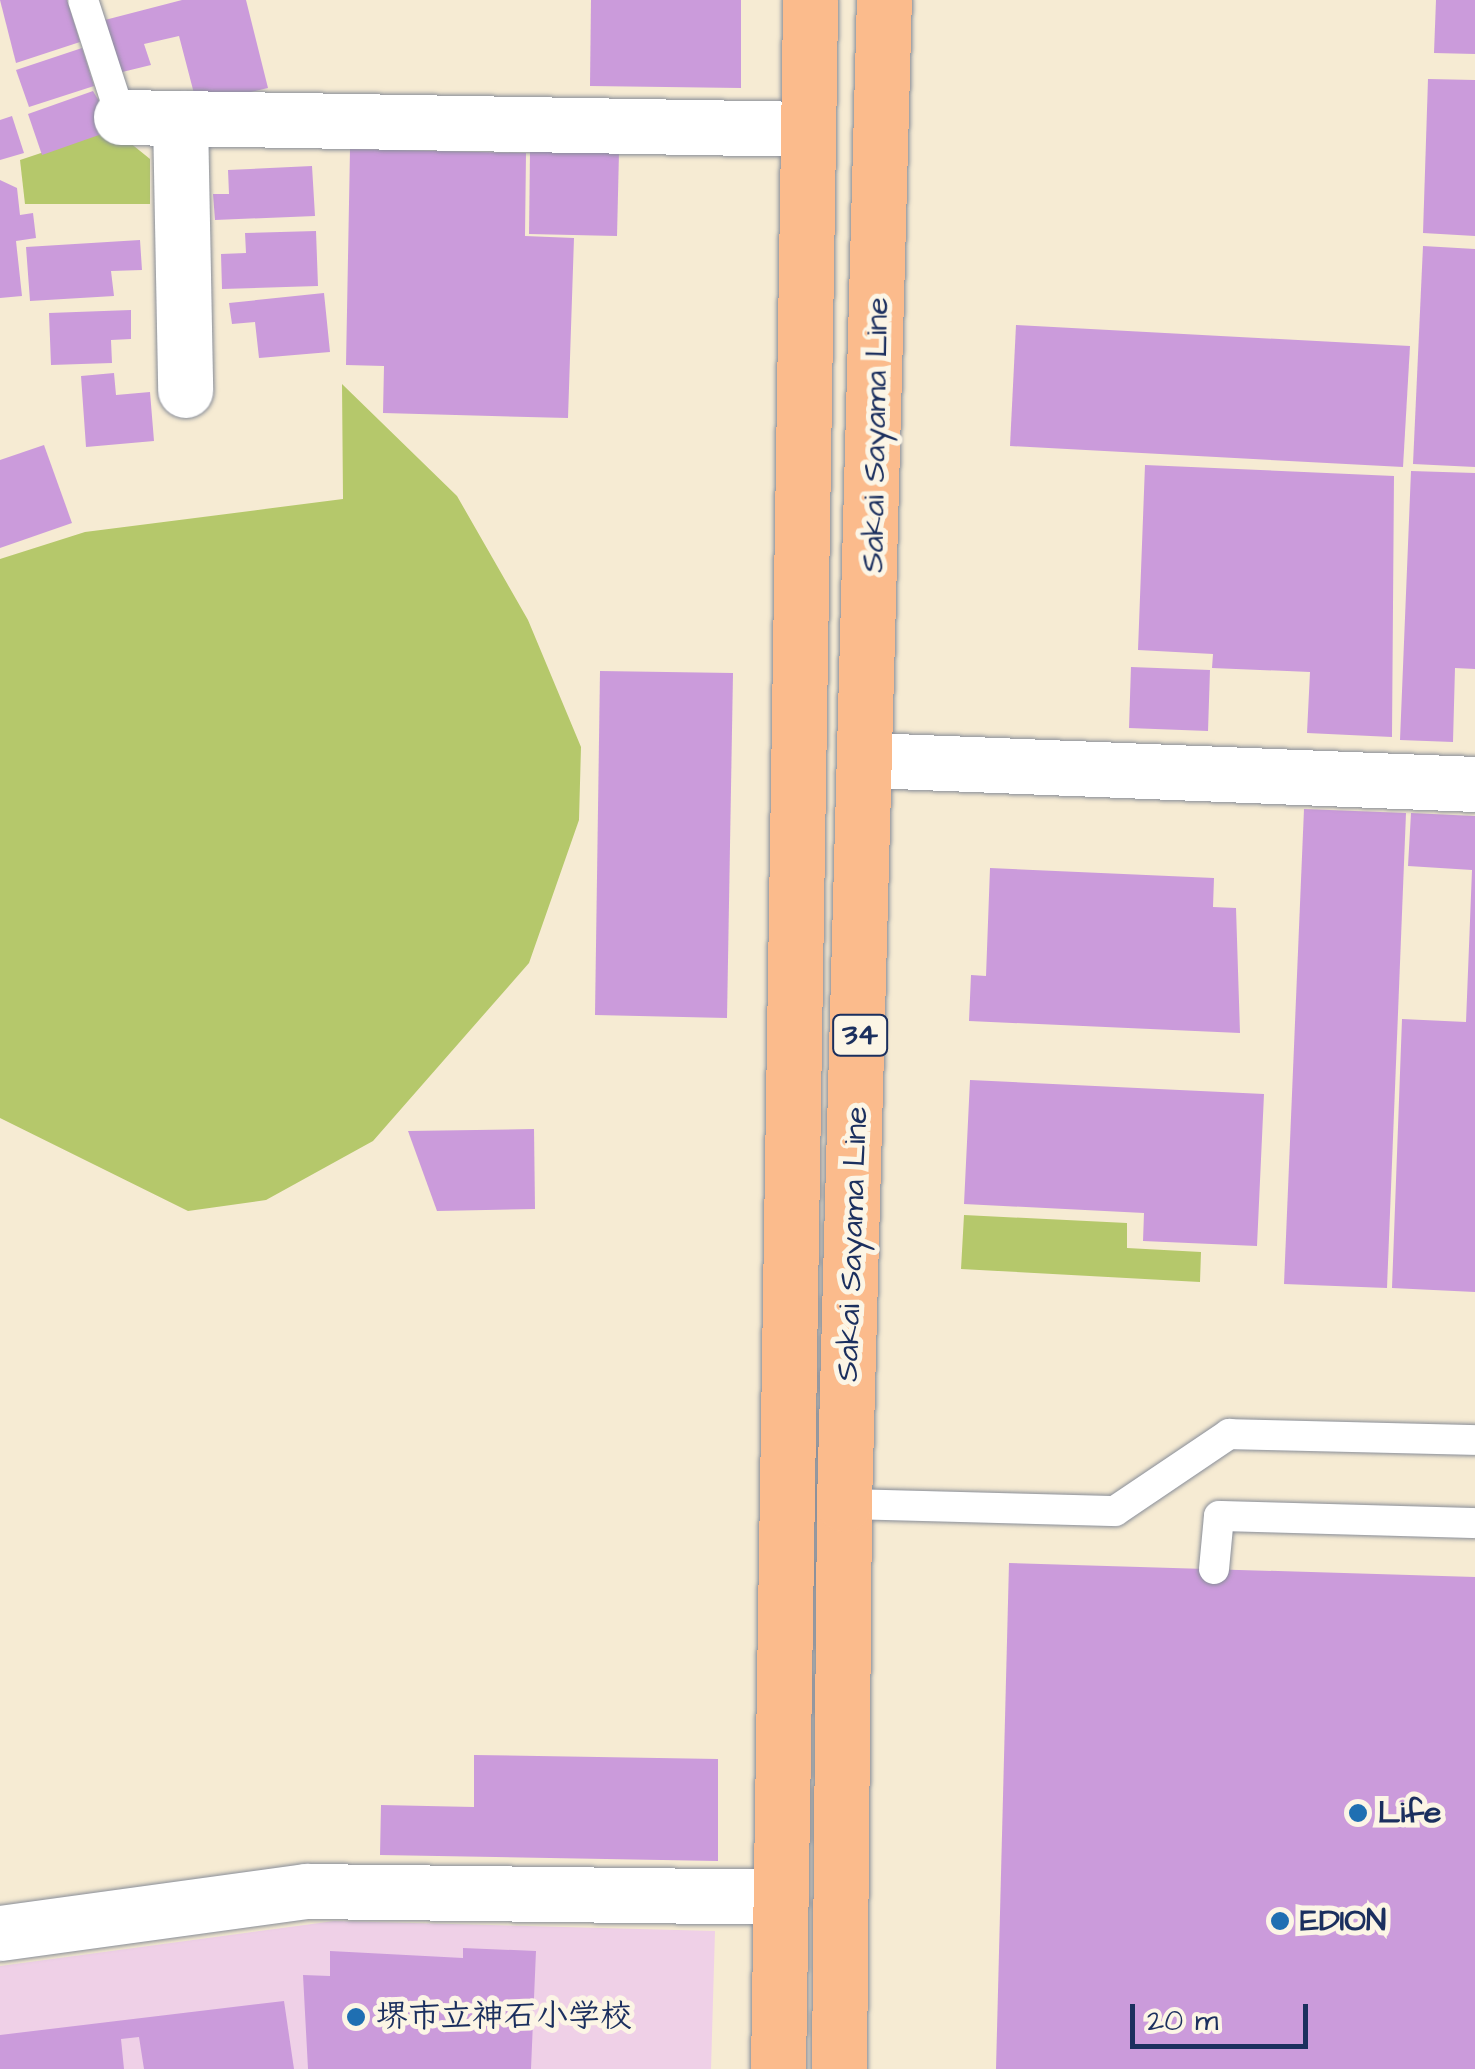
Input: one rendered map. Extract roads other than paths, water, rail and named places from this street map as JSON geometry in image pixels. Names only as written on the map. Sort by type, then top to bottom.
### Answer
[{"type":"main road","name":"Sakai Sayama Line","points":[[778,2069],[810,0]]},
{"type":"main road","name":"Sakai Sayama Line","points":[[839,2069],[844,1504],[870,760],[884,0]]},
{"type":"street","points":[[121,117],[806,129]]},
{"type":"street","points":[[180,118],[185,390]]},
{"type":"street","points":[[870,760],[1475,784]]},
{"type":"street","points":[[2,1930],[306,1891],[780,1897]]},
{"type":"lane","points":[[83,0],[121,117]]},
{"type":"lane","points":[[844,1504],[1115,1511],[1229,1434],[1475,1440]]},
{"type":"lane","points":[[1214,1569],[1219,1516],[1475,1524]]},
{"type":"place","name":"Life","points":[[1358,1813]]},
{"type":"place","name":"EDION","points":[[1280,1921]]},
{"type":"place","name":"堺市立神石小学校","points":[[356,2017]]}]
